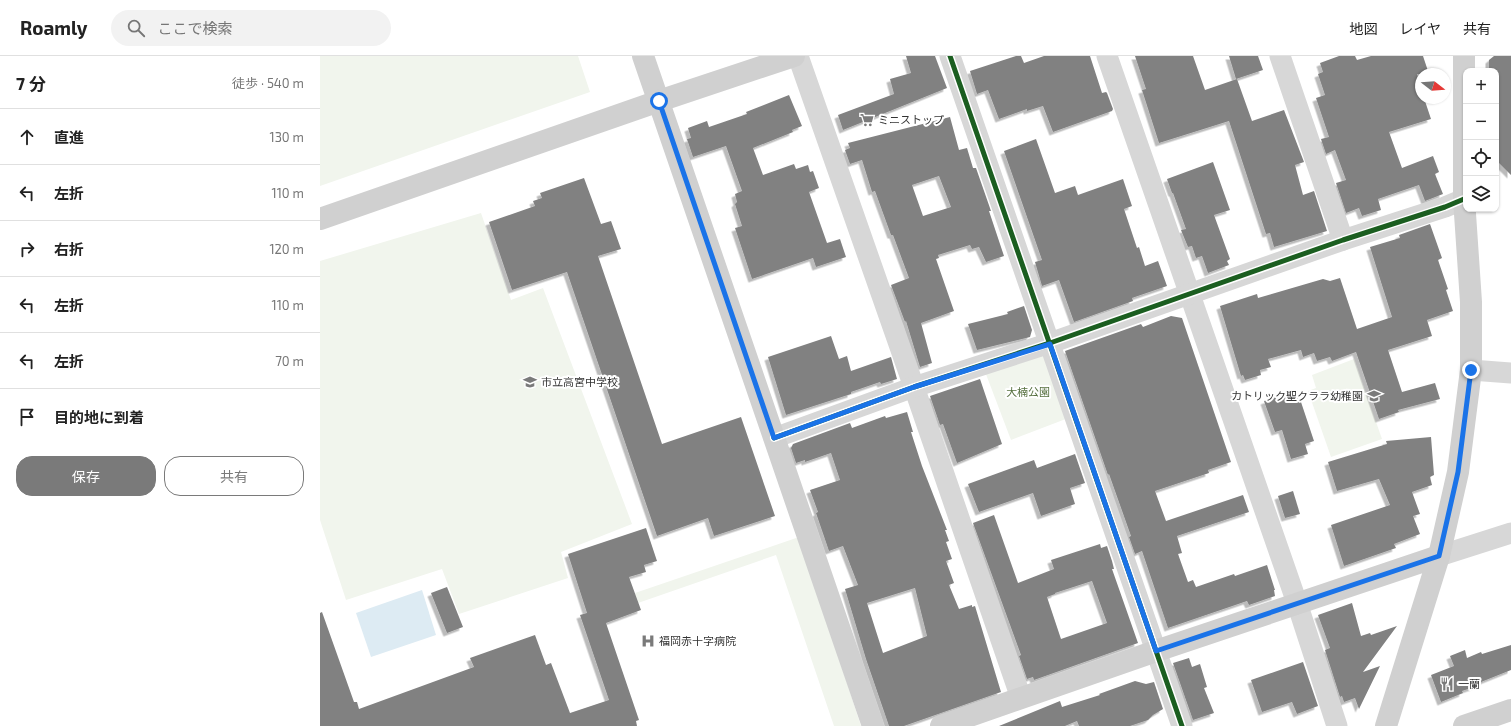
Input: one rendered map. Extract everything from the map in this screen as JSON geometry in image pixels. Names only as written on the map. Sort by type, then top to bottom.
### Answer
[{"type":"street","points":[[643,56],[873,726]]},
{"type":"street","points":[[320,219],[659,101],[794,56]]},
{"type":"street","points":[[798,56],[1021,698]]},
{"type":"street","points":[[950,56],[1182,726]]},
{"type":"street","points":[[1107,56],[1297,603],[1338,726]]},
{"type":"street","points":[[1280,56],[1343,240]]},
{"type":"street","points":[[1464,56],[1464,176]]},
{"type":"street","points":[[774,438],[914,387],[1050,344],[1343,240],[1463,199]]},
{"type":"street","points":[[1386,726],[1439,556],[1458,472],[1471,370],[1471,302],[1465,212]]},
{"type":"street","points":[[1471,370],[1511,374]]},
{"type":"street","points":[[941,726],[1297,603],[1511,533]]},
{"type":"street","points":[[1464,726],[1511,710]]},
{"type":"green space","points":[[320,56],[578,56],[590,92],[320,186]]},
{"type":"green space","points":[[481,213],[511,300],[543,288],[632,524],[561,552],[568,578],[459,614],[442,569],[346,600],[320,520],[320,261]]},
{"type":"green space","name":"大楠公園","points":[[1049,346],[1071,417],[1011,440],[984,369]]},
{"type":"green space","points":[[1354,359],[1382,439],[1331,457],[1308,391],[1316,388],[1312,375]]},
{"type":"green space","points":[[799,537],[861,726],[834,726],[776,555],[638,603],[635,593]]},
{"type":"shaded area","points":[[422,590],[436,635],[371,657],[356,613]]},
{"type":"building","points":[[906,56],[935,56],[947,88],[843,130],[838,115],[894,94],[890,79],[911,73]]},
{"type":"building","points":[[1016,56],[1021,56],[1024,63],[1044,56],[1090,56],[1102,93],[1107,93],[1113,109],[1112,111],[1053,132],[1043,106],[1027,111],[1027,109],[999,119],[988,90],[977,94],[970,71]]},
{"type":"building","points":[[1135,56],[1193,56],[1205,90],[1237,79],[1252,121],[1284,110],[1304,162],[1295,165],[1303,195],[1314,191],[1327,231],[1274,247],[1270,233],[1266,234],[1229,121],[1159,143],[1142,90],[1146,89]]},
{"type":"building","points":[[1229,56],[1258,56],[1263,70],[1236,79]]},
{"type":"building","points":[[1339,56],[1355,56],[1357,60],[1371,56],[1423,56],[1427,68],[1415,68],[1415,104],[1426,104],[1431,119],[1389,132],[1402,168],[1433,156],[1439,172],[1435,174],[1443,194],[1425,201],[1419,185],[1378,199],[1381,210],[1362,216],[1359,208],[1346,213],[1336,183],[1346,180],[1335,150],[1326,154],[1321,139],[1329,137],[1316,98],[1325,95],[1318,74],[1323,72],[1320,63]]},
{"type":"building","points":[[1494,56],[1511,56],[1511,175],[1499,163],[1499,68],[1489,68],[1489,60]]},
{"type":"building","points":[[789,95],[802,126],[792,130],[793,132],[753,148],[763,175],[794,164],[796,169],[808,165],[810,172],[813,171],[819,188],[809,192],[827,243],[840,239],[846,257],[816,267],[813,258],[752,279],[735,228],[742,226],[735,204],[737,202],[735,194],[742,191],[726,146],[693,157],[687,139],[691,138],[688,128],[707,121],[709,127],[747,114],[746,112]]},
{"type":"building","points":[[950,117],[959,150],[967,148],[973,168],[976,168],[991,211],[989,211],[1004,256],[986,262],[979,247],[972,249],[970,245],[938,255],[939,258],[936,259],[954,311],[921,323],[932,363],[920,367],[906,321],[905,322],[891,285],[909,278],[875,191],[872,192],[862,160],[850,164],[845,150],[850,148],[848,143]],"holes":[[[939,176],[951,207],[923,216],[912,185]]]},
{"type":"building","points":[[1036,139],[1055,193],[1075,186],[1078,195],[1123,179],[1132,206],[1124,209],[1137,248],[1139,247],[1145,266],[1158,261],[1167,286],[1132,298],[1133,301],[1074,322],[1059,280],[1042,286],[1035,262],[1042,260],[1004,151]]},
{"type":"building","points":[[1213,162],[1230,210],[1214,215],[1230,259],[1227,261],[1229,265],[1208,273],[1202,256],[1196,258],[1192,246],[1188,247],[1181,230],[1186,229],[1167,179]]},
{"type":"building","points":[[584,178],[601,224],[611,221],[621,249],[598,256],[662,444],[741,417],[775,516],[714,536],[708,518],[657,536],[567,272],[512,290],[489,222],[535,206],[533,201],[542,198],[540,193]]},
{"type":"building","points":[[1430,224],[1442,258],[1438,260],[1448,289],[1446,290],[1453,311],[1427,320],[1432,336],[1388,350],[1402,392],[1435,383],[1440,399],[1398,410],[1399,412],[1379,419],[1356,352],[1332,361],[1330,357],[1317,361],[1314,353],[1303,357],[1301,350],[1268,359],[1271,367],[1260,370],[1261,375],[1245,380],[1243,375],[1241,376],[1220,306],[1257,294],[1258,298],[1323,279],[1330,281],[1340,278],[1357,329],[1392,317],[1370,247],[1400,238],[1399,235]]},
{"type":"building","points":[[1024,306],[1032,330],[1030,337],[977,350],[968,324],[1008,314],[1007,312]]},
{"type":"building","points":[[1171,316],[1182,318],[1231,462],[1208,470],[1209,473],[1155,491],[1166,521],[1243,495],[1249,512],[1177,536],[1182,553],[1178,554],[1188,582],[1193,580],[1196,587],[1267,565],[1275,590],[1275,596],[1249,605],[1247,601],[1168,628],[1142,551],[1135,554],[1129,537],[1131,536],[1065,351],[1141,324],[1143,327]]},
{"type":"building","points":[[831,336],[839,359],[847,356],[851,371],[891,357],[897,379],[881,384],[880,382],[851,392],[851,394],[786,415],[768,357]]},
{"type":"building","points":[[980,379],[1002,444],[957,463],[943,424],[940,425],[930,396]]},
{"type":"building","points":[[1297,390],[1314,441],[1305,444],[1308,454],[1291,459],[1282,430],[1275,432],[1264,401]]},
{"type":"building","points":[[907,412],[913,432],[911,432],[922,466],[947,530],[945,530],[949,541],[946,542],[952,559],[946,561],[954,583],[949,585],[959,609],[972,605],[972,607],[975,606],[1001,692],[904,726],[889,726],[866,659],[845,589],[858,585],[843,546],[829,551],[816,513],[818,512],[810,490],[840,480],[831,453],[805,462],[805,460],[796,463],[791,448],[793,444],[850,423],[852,428],[885,416],[886,418]],"holes":[[[915,588],[927,636],[883,653],[867,603]]]},
{"type":"building","points":[[1431,437],[1434,475],[1430,477],[1432,485],[1412,492],[1420,514],[1413,516],[1420,534],[1394,544],[1396,548],[1344,566],[1331,525],[1390,505],[1379,479],[1337,491],[1328,462],[1387,444],[1386,441]]},
{"type":"building","points":[[1075,454],[1085,483],[1070,488],[1075,504],[1041,516],[1033,493],[979,512],[968,484],[1034,460],[1037,468]]},
{"type":"building","points":[[1293,491],[1300,514],[1285,518],[1278,496]]},
{"type":"building","points":[[994,515],[1018,583],[1054,569],[1051,560],[1100,544],[1101,548],[1107,546],[1114,569],[1112,569],[1138,643],[1034,680],[1033,677],[1027,679],[1019,656],[1021,655],[973,523]],"holes":[[[1092,581],[1107,623],[1061,639],[1047,597]]]},
{"type":"building","points":[[646,528],[657,561],[644,565],[646,572],[629,577],[641,610],[606,623],[639,720],[636,721],[637,726],[320,726],[320,613],[322,612],[354,702],[357,702],[359,709],[474,667],[470,658],[535,635],[546,665],[551,663],[570,713],[609,700],[580,615],[587,613],[568,554]]},
{"type":"building","points":[[447,587],[463,627],[447,633],[431,593]]},
{"type":"building","points":[[1352,603],[1361,636],[1370,633],[1371,635],[1397,626],[1363,672],[1380,666],[1359,709],[1355,698],[1344,702],[1342,696],[1340,697],[1325,650],[1330,648],[1318,615]]},
{"type":"building","points":[[1511,645],[1511,670],[1476,684],[1477,686],[1462,691],[1463,693],[1441,702],[1431,675],[1454,666],[1450,656],[1465,650],[1467,658],[1481,652],[1482,654]]},
{"type":"building","points":[[1189,658],[1192,667],[1200,664],[1207,687],[1204,688],[1214,713],[1193,720],[1173,663]]},
{"type":"building","points":[[1303,662],[1318,706],[1297,714],[1292,702],[1262,712],[1251,680]]},
{"type":"building","points":[[1135,681],[1146,684],[1154,682],[1163,709],[1148,720],[1130,726],[1079,726],[1077,721],[1065,726],[999,726],[1060,701],[1062,707],[1100,695],[1099,694]]},
{"type":"cycle path","points":[[950,56],[1182,726]]},
{"type":"cycle path","points":[[774,438],[914,387],[1050,343],[1343,240],[1445,207],[1463,199]]},
{"type":"place","name":"ミニストップ","points":[[867,120]]},
{"type":"place","name":"市立高宮中学校","points":[[530,382]]},
{"type":"place","name":"カトリック聖クララ幼稚園","points":[[1374,396]]},
{"type":"place","name":"福岡赤十字病院","points":[[648,641]]},
{"type":"place","name":"一蘭","points":[[1447,684]]},
{"type":"route","points":[[659,101],[774,438],[914,387],[1050,344],[1156,651],[1439,556],[1458,472],[1471,370]]}]
